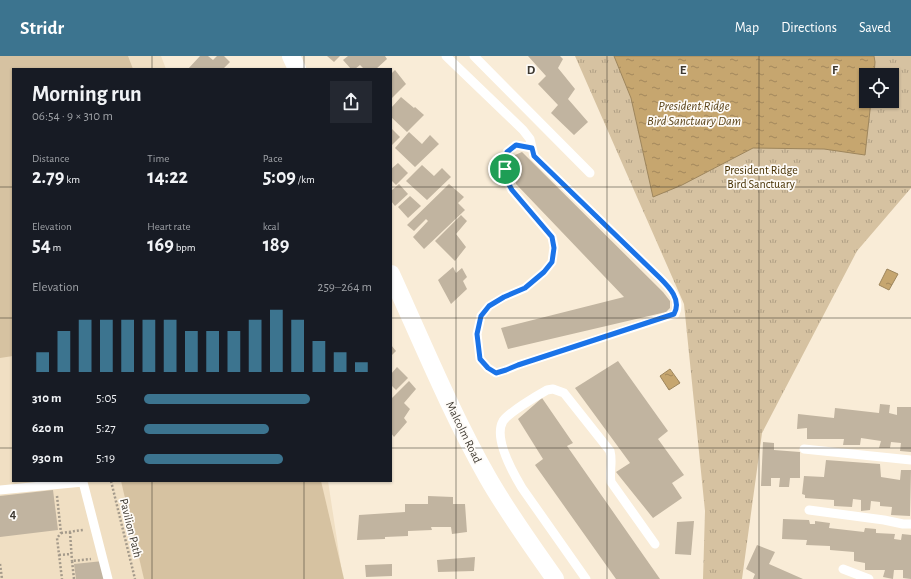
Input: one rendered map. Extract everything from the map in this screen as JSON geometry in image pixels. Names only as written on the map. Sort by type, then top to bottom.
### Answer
[{"type":"street","points":[[291,56],[297,68]]},
{"type":"street","name":"Malcolm Road","points":[[392,276],[464,434],[488,478],[511,515],[555,579]]},
{"type":"lane","points":[[446,56],[523,130],[530,139],[534,156],[660,278],[672,291],[676,300],[677,309],[674,314],[496,373],[488,368],[480,359],[477,334],[481,316],[489,306],[504,297],[525,288],[544,272],[552,262],[554,248],[552,237],[512,190],[507,181],[505,169],[507,152],[516,145],[532,148]]},
{"type":"lane","points":[[474,56],[590,173]]},
{"type":"lane","points":[[586,579],[522,488],[506,456],[501,436],[501,428],[507,417],[547,390],[554,389],[564,393],[610,451],[612,460],[610,475],[611,482],[655,544]]},
{"type":"lane","points":[[804,449],[911,460]]},
{"type":"lane","points":[[0,490],[83,482],[108,579]]},
{"type":"lane","points":[[809,510],[911,524]]},
{"type":"lane","points":[[843,570],[869,579]]},
{"type":"path","name":"Pavilion Path","points":[[110,482],[134,579]]},
{"type":"path","points":[[56,485],[62,533]]},
{"type":"path","points":[[62,579],[57,538],[62,533],[84,530]]},
{"type":"path","points":[[70,532],[74,579]]},
{"type":"path","points":[[59,555],[71,554]]},
{"type":"path","points":[[72,561],[96,558]]},
{"type":"path","points":[[0,564],[2,579]]},
{"type":"shaded area","points":[[0,56],[161,56],[166,68],[12,68],[12,482],[328,482],[343,579],[0,579]]},
{"type":"green space","points":[[0,56],[128,56],[133,68],[12,68],[12,356],[0,358]]},
{"type":"green space","name":"President Ridge Bird Sanctuary","points":[[575,56],[911,56],[911,188],[857,251],[762,433],[742,579],[703,579],[705,511],[684,304]]},
{"type":"green space","points":[[121,482],[321,482],[344,579],[144,579]]},
{"type":"water","name":"President Ridge Bird Sanctuary Dam","points":[[614,56],[874,56],[875,62],[875,68],[859,68],[859,108],[870,108],[865,155],[824,149],[753,148],[682,185],[653,197],[631,98]]},
{"type":"water","points":[[887,269],[898,274],[889,290],[879,285]]},
{"type":"water","points":[[670,369],[680,383],[669,390],[660,376]]},
{"type":"building","points":[[200,56],[208,56],[213,60],[217,56],[224,56],[230,62],[224,68],[189,68]]},
{"type":"building","points":[[327,56],[340,56],[334,62]]},
{"type":"building","points":[[348,56],[385,56],[387,59],[377,68],[363,68],[360,65],[356,68],[350,68],[343,60]]},
{"type":"building","points":[[528,56],[560,56],[563,59],[558,68],[575,89],[568,99],[588,122],[574,135],[551,113],[558,105],[538,84],[546,76]]},
{"type":"building","points":[[395,70],[406,84],[392,98],[392,73]]},
{"type":"building","points":[[401,97],[424,115],[407,132],[392,118],[392,107]]},
{"type":"building","points":[[392,129],[400,137],[392,145]]},
{"type":"building","points":[[409,132],[422,144],[430,135],[439,144],[415,167],[395,148]]},
{"type":"building","points":[[522,152],[663,292],[670,301],[670,308],[666,312],[508,349],[501,328],[624,297],[516,184],[514,163],[515,155]]},
{"type":"building","points":[[398,163],[408,173],[396,185],[392,181],[392,168]]},
{"type":"building","points":[[422,165],[434,176],[442,168],[451,177],[427,200],[406,181]]},
{"type":"building","points":[[399,184],[408,194],[395,206],[392,202],[392,190]]},
{"type":"building","points":[[449,184],[464,197],[458,203],[465,210],[424,249],[413,237],[428,221],[426,219],[414,231],[407,225]]},
{"type":"building","points":[[410,196],[421,206],[408,218],[398,207]]},
{"type":"building","points":[[461,215],[467,221],[456,234],[466,247],[455,261],[435,241]]},
{"type":"building","points":[[453,267],[456,273],[462,268],[467,277],[463,281],[467,289],[451,304],[438,280]]},
{"type":"building","points":[[392,346],[396,351],[392,355]]},
{"type":"building","points":[[618,361],[668,431],[658,439],[684,475],[672,483],[682,498],[653,518],[616,472],[630,463],[575,388]]},
{"type":"building","points":[[397,367],[408,378],[396,390],[392,386],[392,373]]},
{"type":"building","points":[[409,381],[416,389],[404,403],[410,409],[404,418],[407,422],[394,437],[392,434],[392,398]]},
{"type":"building","points":[[542,398],[573,443],[567,446],[660,579],[616,579],[535,465],[543,459],[518,419]]},
{"type":"building","points":[[880,404],[890,405],[889,413],[897,415],[897,407],[911,407],[911,452],[900,451],[901,443],[891,442],[890,448],[879,448],[881,441],[861,438],[860,445],[843,445],[844,439],[807,439],[807,428],[797,429],[798,414],[834,418],[835,408],[879,413]]},
{"type":"building","points":[[763,442],[774,443],[774,450],[800,452],[800,478],[790,478],[789,487],[779,487],[780,478],[771,478],[771,486],[761,486]]},
{"type":"building","points":[[826,460],[880,464],[881,477],[900,480],[901,470],[911,470],[910,516],[891,515],[892,507],[880,506],[880,502],[871,501],[870,510],[861,511],[861,500],[853,499],[852,507],[834,506],[834,500],[805,498],[805,495],[802,494],[804,476],[824,477]]},
{"type":"building","points":[[53,490],[58,530],[0,537],[0,496]]},
{"type":"building","points":[[428,496],[453,497],[453,504],[465,504],[467,532],[452,534],[451,527],[431,527],[432,530],[408,531],[408,536],[357,540],[359,515],[405,512],[405,504],[428,504]]},
{"type":"building","points":[[783,519],[809,520],[810,524],[815,524],[815,521],[830,523],[829,528],[864,532],[865,528],[876,529],[876,533],[895,534],[894,539],[901,540],[902,534],[911,535],[911,579],[903,578],[903,570],[894,570],[893,579],[883,577],[885,570],[865,570],[865,563],[854,561],[854,552],[830,550],[830,546],[806,545],[807,540],[782,539]]},
{"type":"building","points":[[694,521],[691,555],[675,554],[677,522]]},
{"type":"building","points":[[757,545],[775,552],[769,564],[803,579],[753,579],[755,574],[746,569]]},
{"type":"building","points":[[475,557],[474,571],[438,572],[437,560]]},
{"type":"building","points":[[103,561],[105,579],[76,579],[74,564]]},
{"type":"building","points":[[392,564],[392,576],[366,577],[365,565]]},
{"type":"route","points":[[516,145],[532,148],[534,156],[672,291],[676,300],[677,309],[674,314],[496,373],[488,368],[480,359],[478,348],[477,334],[481,316],[489,306],[504,297],[525,288],[544,272],[552,262],[554,248],[552,237],[512,190],[507,181],[505,169],[507,152],[516,145]]}]
